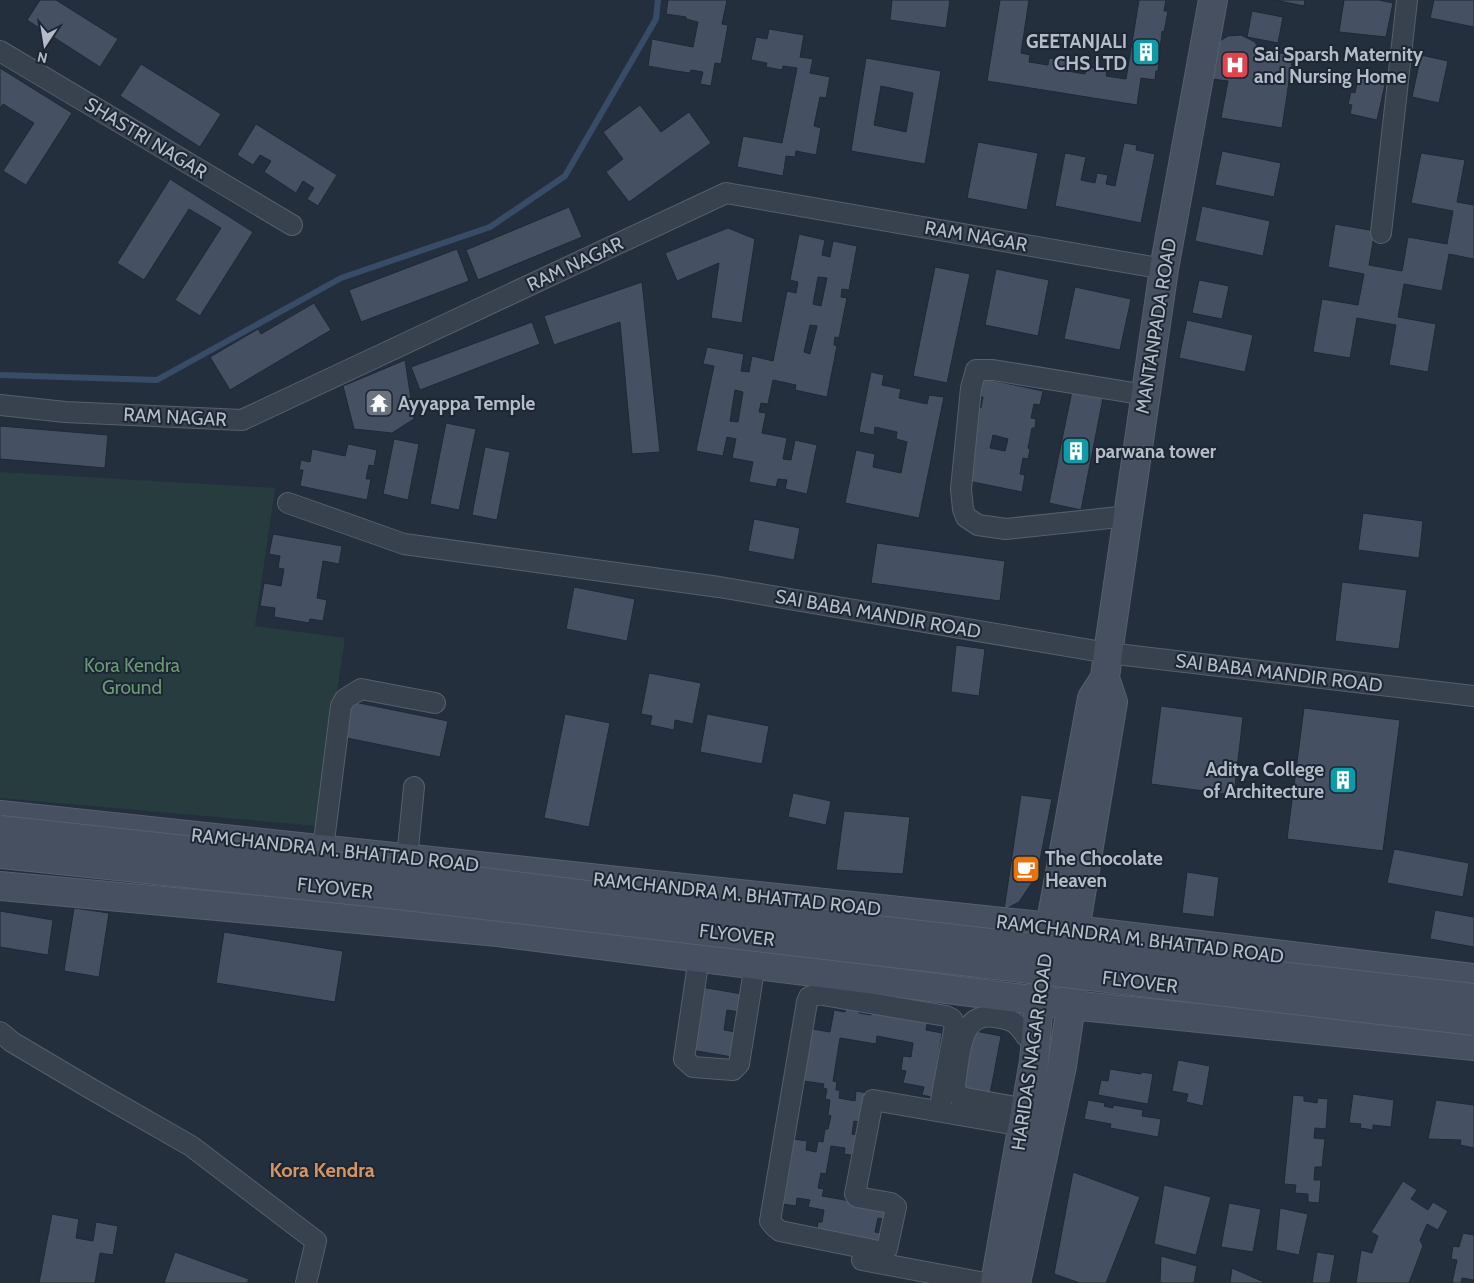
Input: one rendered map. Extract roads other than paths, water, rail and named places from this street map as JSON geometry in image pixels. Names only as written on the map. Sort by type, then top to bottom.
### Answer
[{"type":"main road","name":"MANTANPADA ROAD","points":[[1106,666],[1118,517],[1134,393],[1164,269],[1213,0]]},
{"type":"main road","name":"HARIDAS NAGAR ROAD","points":[[995,1283],[1034,1061],[1039,1001],[1063,929],[1092,698],[1106,666]]},
{"type":"main road","name":"RAMCHANDRA M. BHATTAD ROAD","points":[[0,814],[1063,929],[1474,978]]},
{"type":"main road","name":"FLYOVER","points":[[0,830],[491,883],[779,919],[1474,998]]},
{"type":"main road","name":"FLYOVER","points":[[0,854],[389,894],[1474,1021]]},
{"type":"main road","points":[[0,886],[498,932],[1071,1005],[1474,1046]]},
{"type":"main road","name":"HARIDAS NAGAR ROAD","points":[[1016,1283],[1062,1066],[1071,1005],[1063,929]]},
{"type":"street","points":[[1381,233],[1407,0]]},
{"type":"street","name":"SHASTRI NAGAR","points":[[0,51],[292,225]]},
{"type":"street","name":"RAM NAGAR","points":[[0,405],[65,412],[242,420],[726,193],[1164,269]]},
{"type":"street","points":[[1118,517],[1006,529],[978,524],[966,517],[962,509],[961,489],[971,388],[976,370],[993,370],[1134,393]]},
{"type":"street","name":"SAI BABA MANDIR ROAD","points":[[288,504],[404,544],[719,587],[1106,666],[1474,696]]},
{"type":"street","points":[[323,849],[341,706],[345,699],[361,689],[435,703]]},
{"type":"street","points":[[407,858],[414,786]]},
{"type":"street","points":[[699,957],[684,1058],[693,1067],[733,1070],[739,1064],[755,964]]},
{"type":"street","points":[[938,1111],[954,1025],[952,1019],[946,1016],[817,994],[809,997],[806,1002],[770,1221],[780,1231],[883,1252],[887,1249],[896,1207],[891,1203],[857,1198],[855,1194],[872,1100],[938,1111],[1024,1118]]},
{"type":"street","points":[[1024,1118],[960,1097],[956,1092],[955,1084],[964,1031],[970,1022],[987,1016],[1009,1019],[1019,1026],[1026,1036]]},
{"type":"street","points":[[0,1032],[12,1042],[191,1146],[316,1241],[306,1283]]},
{"type":"street","points":[[819,1252],[985,1283]]},
{"type":"waterway","points":[[0,375],[157,380],[341,278],[490,227],[565,176],[656,19],[658,0]]},
{"type":"place","name":"GEETANJALI CHS LTD","points":[[1146,52]]},
{"type":"place","name":"Sai Sparsh Maternity and Nursing Home","points":[[1235,65]]},
{"type":"place","name":"Ayyappa Temple","points":[[379,403]]},
{"type":"place","name":"parwana tower","points":[[1076,451]]},
{"type":"place","name":"Aditya College of Architecture","points":[[1343,780]]},
{"type":"place","name":"The Chocolate Heaven","points":[[1026,869]]},
{"type":"district","name":"Kora Kendra","points":[[322,1170]]},
{"type":"park label","name":"Kora Kendra Ground","points":[[132,676]]}]
